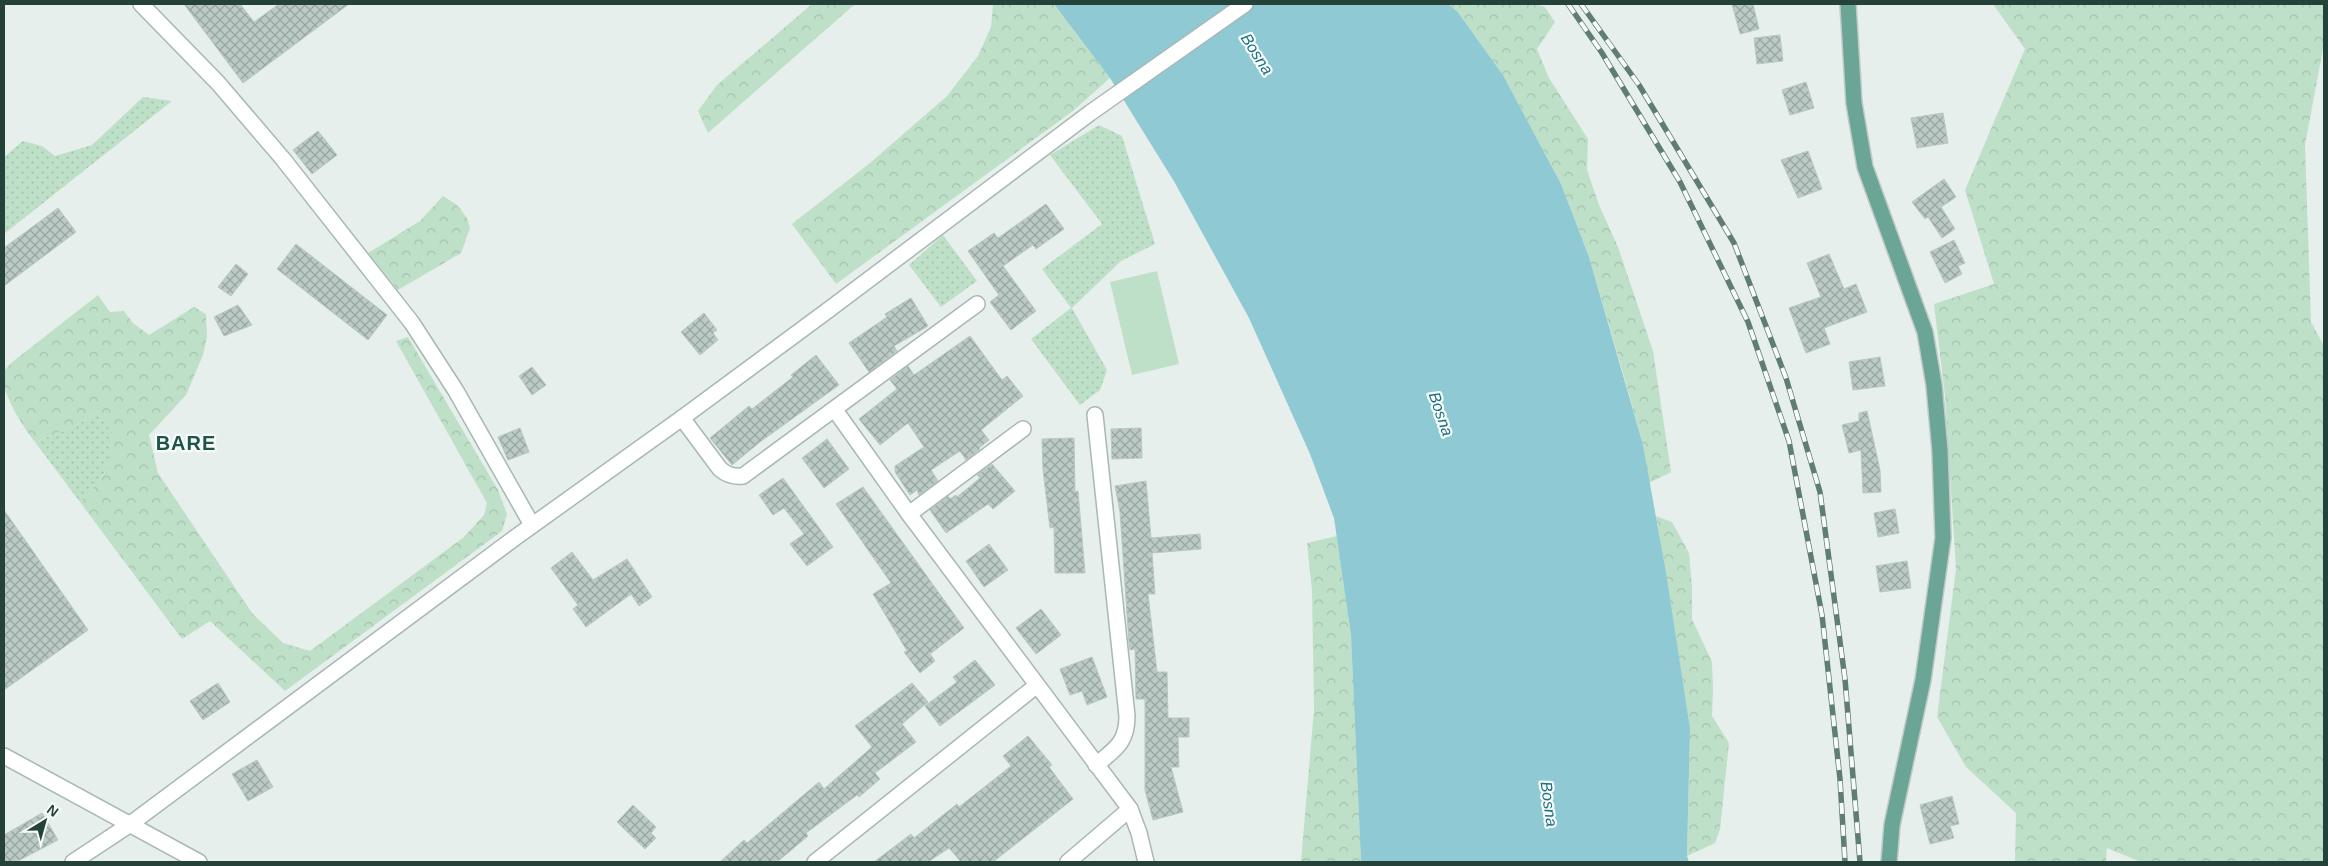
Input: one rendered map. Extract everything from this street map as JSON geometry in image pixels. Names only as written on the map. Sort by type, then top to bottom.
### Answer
[{"type":"main road","points":[[1848,4],[1854,103],[1865,167],[1925,332],[1934,385],[1940,451],[1943,538],[1923,680],[1892,825],[1889,862]]},
{"type":"street","points":[[73,862],[129,824],[532,525],[682,418],[1090,113],[1245,4]]},
{"type":"street","points":[[144,5],[218,83],[277,152],[412,323],[456,391],[532,525]]},
{"type":"street","points":[[682,418],[720,469],[726,474],[735,477],[750,472],[977,304]]},
{"type":"street","points":[[835,410],[908,514],[1130,809],[1139,833],[1146,862]]},
{"type":"street","points":[[1096,415],[1127,716],[1122,742],[1096,764]]},
{"type":"street","points":[[908,514],[1023,429]]},
{"type":"street","points":[[815,862],[1036,686]]},
{"type":"street","points":[[4,756],[199,862]]},
{"type":"street","points":[[1068,862],[1130,809]]},
{"type":"green space","points":[[812,4],[855,4],[708,133],[698,111],[717,85]]},
{"type":"green space","points":[[993,4],[1054,4],[1110,78],[1073,111],[836,284],[792,224],[870,163],[947,96],[978,56],[991,27]]},
{"type":"green space","points":[[1448,4],[1535,4],[1545,7],[1555,22],[1537,49],[1549,78],[1588,139],[1587,170],[1599,205],[1618,247],[1653,351],[1671,472],[1649,483],[1643,445],[1589,257],[1561,184],[1503,75],[1457,11]]},
{"type":"green space","points":[[1993,4],[2324,4],[2324,43],[2305,145],[2311,322],[2324,346],[2324,862],[2141,862],[2107,848],[2106,862],[2015,862],[2016,813],[1966,767],[1937,717],[1956,569],[1945,396],[1934,304],[1994,284],[1965,190],[2025,49]]},
{"type":"green space","points":[[143,97],[172,101],[4,234],[4,157],[23,141],[42,146],[55,156],[92,145]]},
{"type":"green space","points":[[1099,125],[1122,136],[1155,244],[1121,261],[1072,308],[1107,370],[1100,390],[1080,405],[1031,339],[1071,308],[1042,269],[1102,224],[1050,155]]},
{"type":"green space","points":[[443,196],[457,205],[467,218],[470,228],[461,253],[398,290],[368,253],[420,221]]},
{"type":"green space","points":[[943,235],[977,281],[941,307],[909,265]]},
{"type":"green space","points":[[1157,271],[1179,364],[1132,375],[1110,282]]},
{"type":"green space","points":[[98,295],[110,312],[124,311],[133,323],[149,335],[194,307],[206,314],[207,337],[203,355],[186,395],[149,435],[158,473],[252,613],[283,643],[310,651],[464,537],[484,515],[487,503],[396,341],[408,337],[498,490],[507,514],[502,531],[285,691],[210,621],[182,639],[80,502],[96,485],[105,471],[110,455],[112,432],[96,413],[75,426],[35,442],[13,409],[5,390],[4,372],[11,363]]},
{"type":"green space","points":[[96,413],[113,432],[109,465],[97,485],[80,502],[35,442],[75,426]]},
{"type":"green space","points":[[1656,516],[1672,522],[1689,553],[1692,619],[1712,662],[1712,716],[1729,743],[1720,829],[1715,843],[1687,856],[1690,728]]},
{"type":"green space","points":[[1337,536],[1351,635],[1361,862],[1301,862],[1314,709],[1312,591],[1307,543]]},
{"type":"water","name":"Bosna","points":[[1054,4],[1448,4],[1457,11],[1503,75],[1561,184],[1589,257],[1643,445],[1666,573],[1690,728],[1687,856],[1689,862],[1361,862],[1351,635],[1334,518],[1310,454],[1249,318],[1175,183],[1110,78]]},
{"type":"building","points":[[184,4],[240,4],[254,22],[279,4],[349,4],[243,83]]},
{"type":"building","points":[[1732,4],[1753,4],[1759,29],[1740,34]]},
{"type":"building","points":[[1780,35],[1783,61],[1757,64],[1754,38]]},
{"type":"building","points":[[1806,82],[1814,108],[1790,115],[1782,90]]},
{"type":"building","points":[[1943,113],[1948,143],[1917,148],[1911,118]]},
{"type":"building","points":[[318,131],[337,155],[312,174],[293,150]]},
{"type":"building","points":[[1808,151],[1822,189],[1798,198],[1781,160]]},
{"type":"building","points":[[1944,179],[1956,197],[1941,207],[1955,229],[1942,238],[1928,217],[1925,219],[1912,202]]},
{"type":"building","points":[[1046,204],[1064,229],[1036,249],[1033,245],[1003,266],[1036,311],[1011,330],[990,302],[999,295],[968,251],[994,233],[998,238]]},
{"type":"building","points":[[58,208],[76,232],[4,286],[4,248]]},
{"type":"building","points":[[1954,240],[1965,263],[1958,266],[1962,274],[1945,283],[1930,252]]},
{"type":"building","points":[[296,244],[387,315],[368,340],[277,269]]},
{"type":"building","points":[[1829,254],[1844,289],[1856,284],[1867,312],[1824,328],[1830,344],[1806,353],[1789,308],[1821,297],[1807,263]]},
{"type":"building","points":[[236,264],[248,274],[231,296],[218,287]]},
{"type":"building","points":[[911,298],[928,326],[894,346],[897,351],[869,372],[849,343],[887,317],[885,314]]},
{"type":"building","points":[[238,305],[252,325],[224,336],[214,317]]},
{"type":"building","points":[[704,313],[717,330],[713,333],[718,340],[700,355],[681,332]]},
{"type":"building","points":[[970,336],[1002,380],[1007,376],[1023,396],[981,430],[989,440],[980,449],[966,460],[960,451],[931,470],[938,481],[919,495],[917,490],[910,495],[895,472],[895,466],[924,447],[908,423],[880,445],[859,419],[897,389],[890,380],[908,366],[914,375]]},
{"type":"building","points":[[816,355],[839,385],[760,442],[732,465],[710,438],[749,406],[752,409],[793,377],[791,375]]},
{"type":"building","points":[[1880,357],[1885,386],[1853,390],[1849,362]]},
{"type":"building","points":[[532,367],[546,385],[532,395],[519,376]]},
{"type":"building","points":[[1867,411],[1880,470],[1881,492],[1863,493],[1861,450],[1849,453],[1842,425],[1859,421],[1859,413]]},
{"type":"building","points":[[520,428],[529,452],[508,460],[498,437]]},
{"type":"building","points":[[1141,428],[1142,458],[1112,459],[1111,429]]},
{"type":"building","points":[[1074,438],[1075,492],[1078,491],[1085,573],[1055,573],[1054,527],[1050,528],[1043,470],[1042,439]]},
{"type":"building","points":[[827,439],[849,469],[824,488],[802,458]]},
{"type":"building","points":[[992,464],[1015,491],[993,509],[988,504],[946,533],[930,510],[948,496],[950,499],[956,495],[957,497],[980,478],[977,475]]},
{"type":"building","points":[[783,478],[833,547],[807,566],[790,544],[804,534],[784,508],[773,515],[759,495]]},
{"type":"building","points":[[1146,481],[1151,538],[1200,534],[1201,549],[1152,553],[1155,594],[1148,594],[1157,672],[1167,672],[1168,718],[1189,718],[1189,737],[1178,737],[1179,767],[1171,767],[1183,812],[1153,820],[1145,790],[1145,699],[1136,699],[1135,649],[1130,650],[1129,643],[1120,512],[1115,486]]},
{"type":"building","points":[[863,487],[964,628],[930,654],[935,661],[920,673],[904,652],[907,651],[873,594],[891,583],[836,504]]},
{"type":"building","points":[[1895,509],[1899,533],[1878,537],[1874,513]]},
{"type":"building","points":[[4,510],[88,630],[4,690]]},
{"type":"building","points":[[989,544],[1008,570],[984,587],[966,561]]},
{"type":"building","points":[[572,552],[593,580],[627,559],[652,597],[639,606],[631,594],[586,627],[573,609],[578,605],[551,568]]},
{"type":"building","points":[[1907,561],[1911,588],[1880,592],[1876,566]]},
{"type":"building","points":[[1041,609],[1061,635],[1036,654],[1016,628]]},
{"type":"building","points":[[1092,657],[1107,697],[1087,705],[1082,691],[1070,695],[1060,669]]},
{"type":"building","points":[[975,660],[995,685],[940,726],[925,706],[957,682],[953,677]]},
{"type":"building","points":[[218,683],[230,702],[203,720],[190,701]]},
{"type":"building","points":[[912,683],[928,702],[902,724],[916,742],[875,773],[880,779],[859,797],[857,795],[806,833],[808,836],[777,862],[720,862],[744,840],[747,843],[819,782],[824,789],[872,747],[855,726]]},
{"type":"building","points":[[1028,736],[1052,765],[1049,767],[1073,799],[993,862],[961,862],[949,848],[928,862],[874,862],[911,834],[914,838],[957,804],[959,807],[1011,766],[1003,756]]},
{"type":"building","points":[[257,760],[273,787],[248,801],[232,774]]},
{"type":"building","points":[[1952,796],[1959,824],[1950,826],[1954,838],[1930,844],[1920,805]]},
{"type":"building","points":[[633,805],[656,827],[651,833],[656,838],[645,849],[617,822]]},
{"type":"building","points":[[42,813],[58,840],[16,862],[4,862],[4,835]]},
{"type":"railway","points":[[1568,4],[1602,53],[1680,182],[1748,322],[1789,441],[1822,615],[1840,779],[1845,862]]},
{"type":"railway","points":[[1581,4],[1639,85],[1734,243],[1786,378],[1820,492],[1845,679],[1860,862]]},
{"type":"district","name":"BARE","points":[[186,443]]}]
